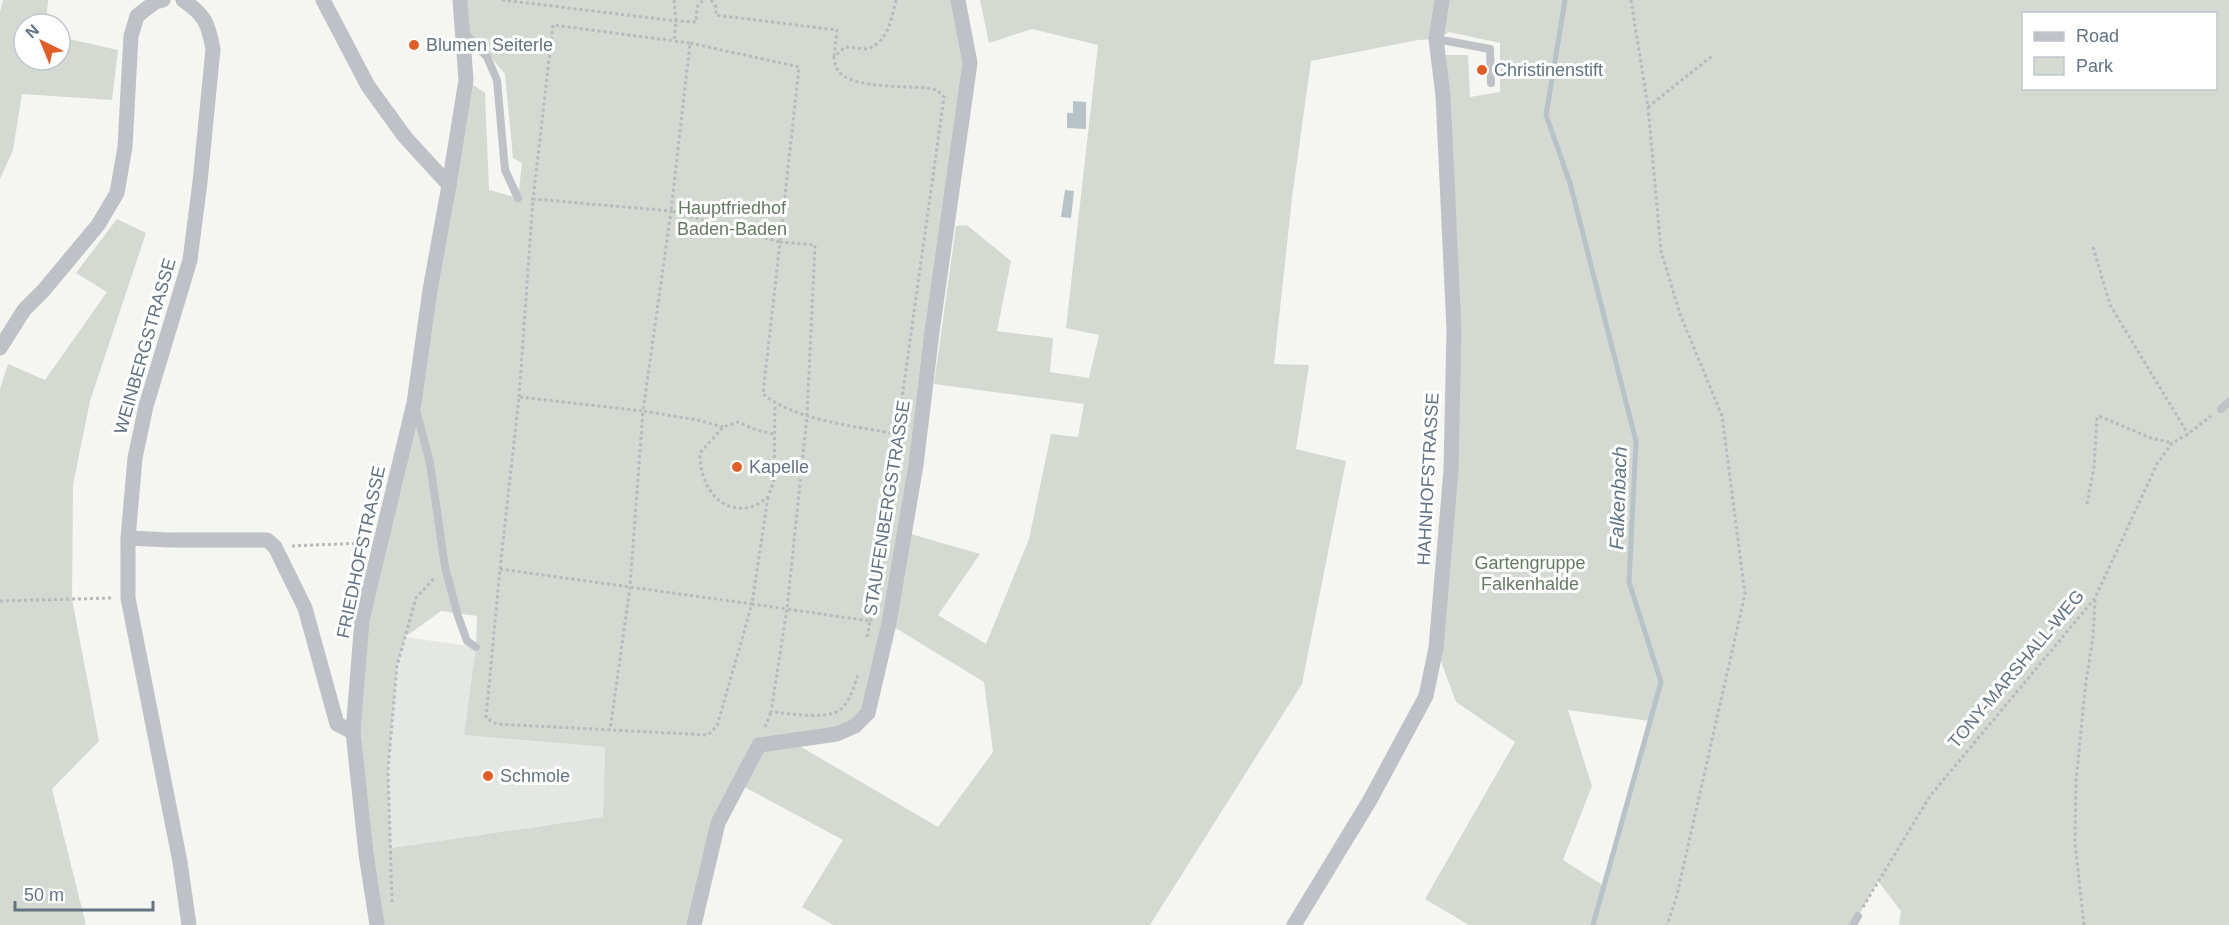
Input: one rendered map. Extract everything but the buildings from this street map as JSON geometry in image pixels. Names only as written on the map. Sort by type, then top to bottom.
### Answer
[{"type":"street","points":[[0,348],[24,310],[70,260],[98,225],[117,193],[125,147],[131,36],[137,16],[155,2],[163,0]]},
{"type":"street","name":"WEINBERGSTRASSE","points":[[183,0],[200,12],[210,32],[213,49],[190,260],[152,384],[135,458],[128,538],[128,598],[180,862],[189,925]]},
{"type":"street","points":[[323,0],[368,86],[405,137],[449,185]]},
{"type":"street","name":"FRIEDHOFSTRASSE","points":[[377,925],[366,854],[353,732],[362,620],[414,403],[430,290],[466,80],[460,0]]},
{"type":"street","name":"STAUFENBERGSTRASSE","points":[[694,925],[718,823],[759,745],[837,734],[855,726],[868,713],[889,623],[916,465],[970,63],[958,0]]},
{"type":"street","name":"HAHNHOFSTRASSE","points":[[1294,925],[1370,800],[1426,696],[1436,648],[1451,470],[1454,330],[1443,95],[1436,39],[1442,0]]},
{"type":"street","points":[[128,538],[267,540],[275,547],[305,608],[337,724],[353,732]]},
{"type":"lane","points":[[461,28],[487,57],[497,80],[505,170],[518,198]]},
{"type":"lane","points":[[1436,39],[1490,49],[1491,83]]},
{"type":"lane","points":[[2221,409],[2229,402]]},
{"type":"lane","name":"FRIEDHOFSTRASSE","points":[[414,403],[430,463],[445,567],[467,641],[476,647]]},
{"type":"lane","points":[[1853,925],[1858,916]]},
{"type":"path","points":[[502,0],[696,22],[697,7],[703,0]]},
{"type":"path","points":[[674,0],[676,21],[674,41]]},
{"type":"path","points":[[711,0],[716,7],[716,15],[837,30],[834,57],[836,67],[842,75],[860,82],[928,88],[937,90],[944,97],[867,641]]},
{"type":"path","points":[[834,57],[845,47],[868,49],[876,46],[890,26],[896,0]]},
{"type":"path","points":[[1631,0],[1648,107],[1661,251],[1680,314],[1722,416],[1745,594],[1676,899],[1667,925]]},
{"type":"path","points":[[775,404],[774,480],[768,497],[752,604],[717,726],[708,735],[497,724],[486,718],[519,397],[533,199],[553,25],[690,43],[799,67],[763,394],[775,404],[807,416],[897,434]]},
{"type":"path","points":[[610,730],[630,587],[643,411],[671,211],[690,43]]},
{"type":"path","points":[[1648,107],[1712,57]]},
{"type":"path","points":[[518,198],[671,211],[780,242],[815,245],[807,416],[787,609],[771,712],[828,715],[842,708],[850,697],[860,670]]},
{"type":"path","points":[[2092,247],[2110,305],[2188,434]]},
{"type":"path","points":[[519,397],[643,411],[698,420],[723,427]]},
{"type":"path","name":"TONY-MARSHALL-WEG","points":[[1858,916],[1930,796],[2096,598],[2157,464],[2172,443],[2221,409]]},
{"type":"path","points":[[2087,504],[2094,467],[2099,416],[2151,438],[2172,443]]},
{"type":"path","points":[[768,497],[753,507],[738,508],[720,504],[708,488],[700,469],[700,453],[723,427],[738,422],[773,434]]},
{"type":"path","points":[[275,547],[380,543]]},
{"type":"path","points":[[392,903],[388,770],[397,666],[416,598],[445,567]]},
{"type":"path","points":[[500,569],[870,621]]},
{"type":"path","points":[[0,601],[128,598]]},
{"type":"path","points":[[2084,925],[2075,844],[2076,781],[2096,598]]},
{"type":"shaded area","points":[[1073,101],[1086,102],[1086,129],[1067,128],[1067,113],[1073,113]]},
{"type":"shaded area","points":[[1065,190],[1074,191],[1071,218],[1061,217]]},
{"type":"shaded area","points":[[405,637],[476,647],[465,735],[605,747],[603,817],[390,848],[388,770],[397,666]]},
{"type":"green space","points":[[3,0],[48,0],[47,12],[12,12],[12,72],[72,72],[72,40],[118,50],[112,100],[22,94],[13,150],[0,179],[0,12]]},
{"type":"green space","points":[[467,0],[958,0],[970,64],[904,532],[980,554],[938,615],[986,644],[1029,539],[1051,434],[1078,437],[1084,404],[934,384],[956,226],[967,225],[1011,261],[997,331],[1053,338],[1050,372],[1089,378],[1099,335],[1066,328],[1098,45],[1032,29],[989,43],[980,0],[2229,0],[2229,925],[1899,925],[1901,911],[1878,881],[1853,925],[1469,925],[1425,899],[1515,742],[1456,702],[1436,648],[1454,331],[1438,55],[1468,55],[1470,97],[1500,92],[1500,43],[1449,32],[1436,39],[1418,40],[1311,61],[1292,198],[1274,364],[1309,365],[1296,449],[1346,461],[1302,684],[1150,925],[833,925],[802,907],[843,840],[739,784],[718,823],[694,925],[377,925],[350,736],[362,620],[414,403],[466,80],[485,93],[489,190],[518,198],[522,163],[513,158],[505,74],[467,29]],"holes":[[[441,611],[477,616],[476,647],[464,735],[605,747],[603,817],[391,848],[388,770],[397,666],[405,637]],[[889,624],[984,682],[993,752],[938,827],[791,741],[855,726],[868,713]],[[1568,710],[1650,721],[1604,886],[1563,860],[1592,786]]]},
{"type":"green space","points":[[117,219],[146,233],[90,401],[73,485],[72,599],[99,741],[52,789],[86,925],[0,925],[0,389],[8,364],[45,380],[107,292],[76,273]]},
{"type":"waterway","name":"Falkenbach","points":[[1565,0],[1546,115],[1570,183],[1636,441],[1629,582],[1661,682],[1593,925]]},
{"type":"place","name":"Blumen Seiterle","points":[[414,45]]},
{"type":"place","name":"Christinenstift","points":[[1482,70]]},
{"type":"place","name":"Kapelle","points":[[737,467]]},
{"type":"place","name":"Schmole","points":[[488,776]]},
{"type":"park label","name":"Hauptfriedhof Baden-Baden","points":[[732,218]]},
{"type":"park label","name":"Gartengruppe Falkenhalde","points":[[1530,573]]}]
